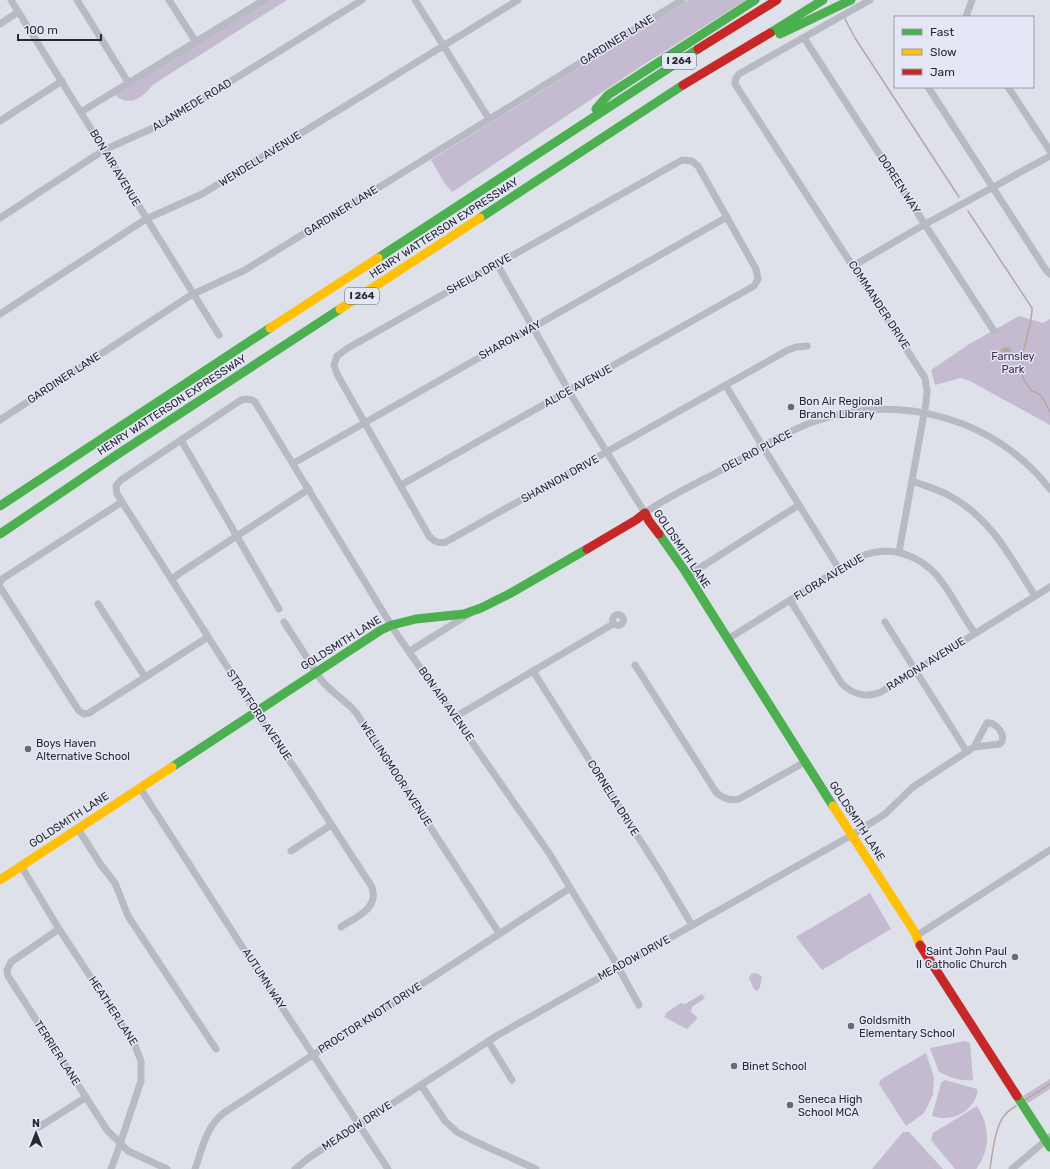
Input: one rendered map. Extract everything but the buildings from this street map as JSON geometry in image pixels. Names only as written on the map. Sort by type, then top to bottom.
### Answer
[{"type":"main road","points":[[583,123],[608,95],[755,0]]},
{"type":"main road","name":"HENRY WATTERSON EXPRESSWAY","points":[[0,506],[476,195],[583,123],[777,0]]},
{"type":"main road","name":"HENRY WATTERSON EXPRESSWAY","points":[[0,534],[118,454],[726,59],[824,0]]},
{"type":"main road","points":[[726,59],[851,0]]},
{"type":"main road","name":"GOLDSMITH LANE","points":[[0,880],[381,630],[392,625],[416,619],[464,614],[474,611],[509,594],[636,520],[645,513],[728,639],[804,762],[914,931],[918,942],[1049,1142]]},
{"type":"street","name":"BON AIR AVENUE","points":[[11,0],[219,335]]},
{"type":"street","points":[[77,0],[128,82]]},
{"type":"street","points":[[169,0],[196,42]]},
{"type":"street","points":[[249,0],[253,7]]},
{"type":"street","points":[[81,112],[264,0]]},
{"type":"street","name":"ALANMEDE ROAD","points":[[0,218],[104,150],[162,124],[362,0]]},
{"type":"street","points":[[415,0],[489,119]]},
{"type":"street","name":"WENDELL AVENUE","points":[[0,314],[146,218],[202,194],[518,0]]},
{"type":"street","points":[[804,38],[870,0]]},
{"type":"street","points":[[966,16],[972,0]]},
{"type":"street","name":"GARDINER LANE","points":[[0,420],[193,294],[245,270],[679,1]]},
{"type":"street","points":[[0,24],[18,12]]},
{"type":"street","name":"COMMANDER DRIVE","points":[[804,38],[739,74],[736,78],[736,84],[925,378],[927,391],[924,413],[899,552]]},
{"type":"street","name":"DOREEN WAY","points":[[804,38],[994,330]]},
{"type":"street","points":[[0,121],[62,81]]},
{"type":"street","points":[[929,88],[1050,274]]},
{"type":"street","points":[[1009,88],[1050,151]]},
{"type":"street","points":[[854,266],[1050,156]]},
{"type":"street","name":"SHEILA DRIVE","points":[[365,423],[334,368],[334,361],[337,356],[348,348],[682,160],[689,160],[698,166],[726,217]]},
{"type":"street","name":"ALICE AVENUE","points":[[400,486],[754,286],[758,279],[756,269],[726,217]]},
{"type":"street","name":"SHARON WAY","points":[[294,463],[726,217]]},
{"type":"street","points":[[497,264],[569,391],[645,513]]},
{"type":"street","name":"SHANNON DRIVE","points":[[365,423],[429,536],[434,541],[442,543],[454,539],[788,350],[796,347],[807,346]]},
{"type":"street","points":[[726,386],[839,569]]},
{"type":"street","name":"BON AIR AVENUE","points":[[181,440],[241,400],[250,399],[255,402],[294,463],[392,625],[548,853],[639,1006]]},
{"type":"street","name":"DEL RIO PLACE","points":[[645,513],[801,427],[843,413],[879,409],[904,410],[924,413],[959,422],[992,438],[1025,462],[1050,489]]},
{"type":"street","points":[[181,440],[279,609]]},
{"type":"street","name":"STRATFORD AVENUE","points":[[181,440],[121,480],[116,486],[117,494],[256,712],[296,770],[372,887],[374,895],[373,902],[369,908],[341,927]]},
{"type":"street","points":[[912,481],[949,495],[963,503],[977,515],[991,529],[1000,541],[1035,596]]},
{"type":"street","points":[[172,580],[177,575],[236,535],[309,489]]},
{"type":"street","points":[[0,582],[2,579],[122,502]]},
{"type":"street","points":[[687,576],[799,505]]},
{"type":"street","name":"FLORA AVENUE","points":[[728,639],[859,557],[873,552],[894,551],[916,558],[932,569],[975,633]]},
{"type":"street","points":[[0,587],[79,712],[82,713],[89,713],[208,637]]},
{"type":"street","name":"RAMONA AVENUE","points":[[790,600],[840,680],[850,690],[864,695],[881,692],[1050,587]]},
{"type":"street","points":[[98,604],[145,677]]},
{"type":"street","points":[[410,650],[474,611]]},
{"type":"street","name":"WELLINGMOOR AVENUE","points":[[284,622],[325,685],[357,714],[499,933]]},
{"type":"street","points":[[885,622],[967,752]]},
{"type":"street","points":[[455,716],[613,624]]},
{"type":"street","points":[[635,665],[716,792],[722,798],[729,800],[739,799],[804,762]]},
{"type":"street","name":"CORNELIA DRIVE","points":[[533,671],[661,873],[692,925]]},
{"type":"street","name":"MEADOW DRIVE","points":[[295,1169],[359,1124],[488,1041],[852,835],[885,814],[913,787],[974,748]]},
{"type":"street","name":"AUTUMN WAY","points":[[140,788],[388,1169]]},
{"type":"street","points":[[290,851],[331,825]]},
{"type":"street","points":[[78,828],[101,865],[115,882],[128,916],[216,1049]]},
{"type":"street","points":[[916,936],[1050,850]]},
{"type":"street","name":"HEATHER LANE","points":[[21,866],[134,1043],[140,1055],[142,1067],[141,1081],[111,1169]]},
{"type":"street","name":"PROCTOR KNOTT DRIVE","points":[[195,1169],[209,1128],[217,1117],[570,888]]},
{"type":"street","name":"TERRIER LANE","points":[[60,929],[11,962],[7,970],[11,983],[107,1130],[128,1151],[167,1169]]},
{"type":"street","points":[[488,1041],[512,1080]]},
{"type":"street","points":[[421,1085],[445,1121],[457,1132],[536,1169]]},
{"type":"street","points":[[39,1127],[85,1098]]},
{"type":"street","points":[[1012,1169],[1049,1142]]},
{"type":"green space","points":[[267,0],[287,0],[154,84],[146,93],[136,99],[126,101],[115,95]]},
{"type":"green space","points":[[688,0],[746,0],[643,65],[452,192],[445,184],[431,160]]},
{"type":"green space","name":"Farnsley Park","points":[[1019,316],[1043,323],[1050,319],[1050,425],[970,381],[961,378],[935,385],[931,370],[971,343]]},
{"type":"green space","points":[[870,893],[891,929],[822,970],[796,937]]},
{"type":"green space","points":[[755,973],[762,977],[760,987],[757,991],[754,989],[749,978],[751,974]]},
{"type":"green space","points":[[702,994],[705,998],[692,1007],[691,1012],[697,1017],[697,1019],[687,1029],[664,1017],[667,1012],[681,1003],[685,1004]]},
{"type":"green space","points":[[965,1041],[970,1043],[973,1080],[956,1079],[939,1072],[930,1048]]},
{"type":"green space","points":[[926,1053],[934,1077],[933,1095],[924,1113],[906,1126],[879,1084],[880,1080]]},
{"type":"green space","points":[[1050,1079],[1050,1089],[1028,1103],[1023,1096]]},
{"type":"green space","points":[[945,1080],[977,1089],[976,1096],[968,1108],[959,1115],[948,1118],[932,1116],[941,1083]]},
{"type":"green space","points":[[977,1106],[986,1130],[987,1138],[984,1154],[976,1169],[955,1169],[931,1140],[933,1133]]},
{"type":"green space","points":[[903,1132],[909,1132],[943,1169],[872,1169]]},
{"type":"shaded area","points":[[1006,347],[1010,349],[1012,353],[1010,357],[1006,359],[1002,357],[1000,353],[1002,349]]},
{"type":"waterway","points":[[845,19],[855,38],[959,197]]},
{"type":"waterway","points":[[968,211],[1032,308],[1023,355],[1022,374],[1027,385],[1032,391],[1041,396],[1050,412]]},
{"type":"waterway","points":[[1025,1100],[1050,1084]]},
{"type":"waterway","points":[[990,1169],[994,1141],[998,1127],[1005,1115],[1016,1106]]},
{"type":"traffic: fast","points":[[596,109],[608,95],[755,0]]},
{"type":"traffic: fast","points":[[770,33],[823,0]]},
{"type":"traffic: fast","points":[[780,34],[851,0]]},
{"type":"traffic: fast","points":[[378,258],[698,49]]},
{"type":"traffic: fast","points":[[480,218],[683,85]]},
{"type":"traffic: fast","points":[[0,534],[118,454],[340,309]]},
{"type":"traffic: fast","points":[[0,506],[270,328]]},
{"type":"traffic: fast","points":[[659,534],[685,571],[833,806]]},
{"type":"traffic: fast","points":[[172,767],[381,630],[392,625],[416,619],[464,614],[481,608],[509,594],[587,549]]},
{"type":"traffic: fast","points":[[1017,1096],[1050,1147]]},
{"type":"traffic: slow","points":[[340,309],[480,218]]},
{"type":"traffic: slow","points":[[270,328],[378,258]]},
{"type":"traffic: slow","points":[[0,880],[172,767]]},
{"type":"traffic: slow","points":[[833,806],[914,931],[920,945]]},
{"type":"traffic: jam","points":[[698,49],[777,0]]},
{"type":"traffic: jam","points":[[683,85],[770,33]]},
{"type":"traffic: jam","points":[[587,549],[636,520],[645,513],[659,534]]},
{"type":"traffic: jam","points":[[920,945],[1017,1096]]},
{"type":"place","name":"Bon Air Regional Branch Library","points":[[791,407]]},
{"type":"place","name":"Boys Haven Alternative School","points":[[28,749]]},
{"type":"place","name":"Saint John Paul II Catholic Church","points":[[1015,957]]},
{"type":"place","name":"Goldsmith Elementary School","points":[[851,1026]]},
{"type":"place","name":"Binet School","points":[[734,1066]]},
{"type":"place","name":"Seneca High School MCA","points":[[790,1105]]}]
